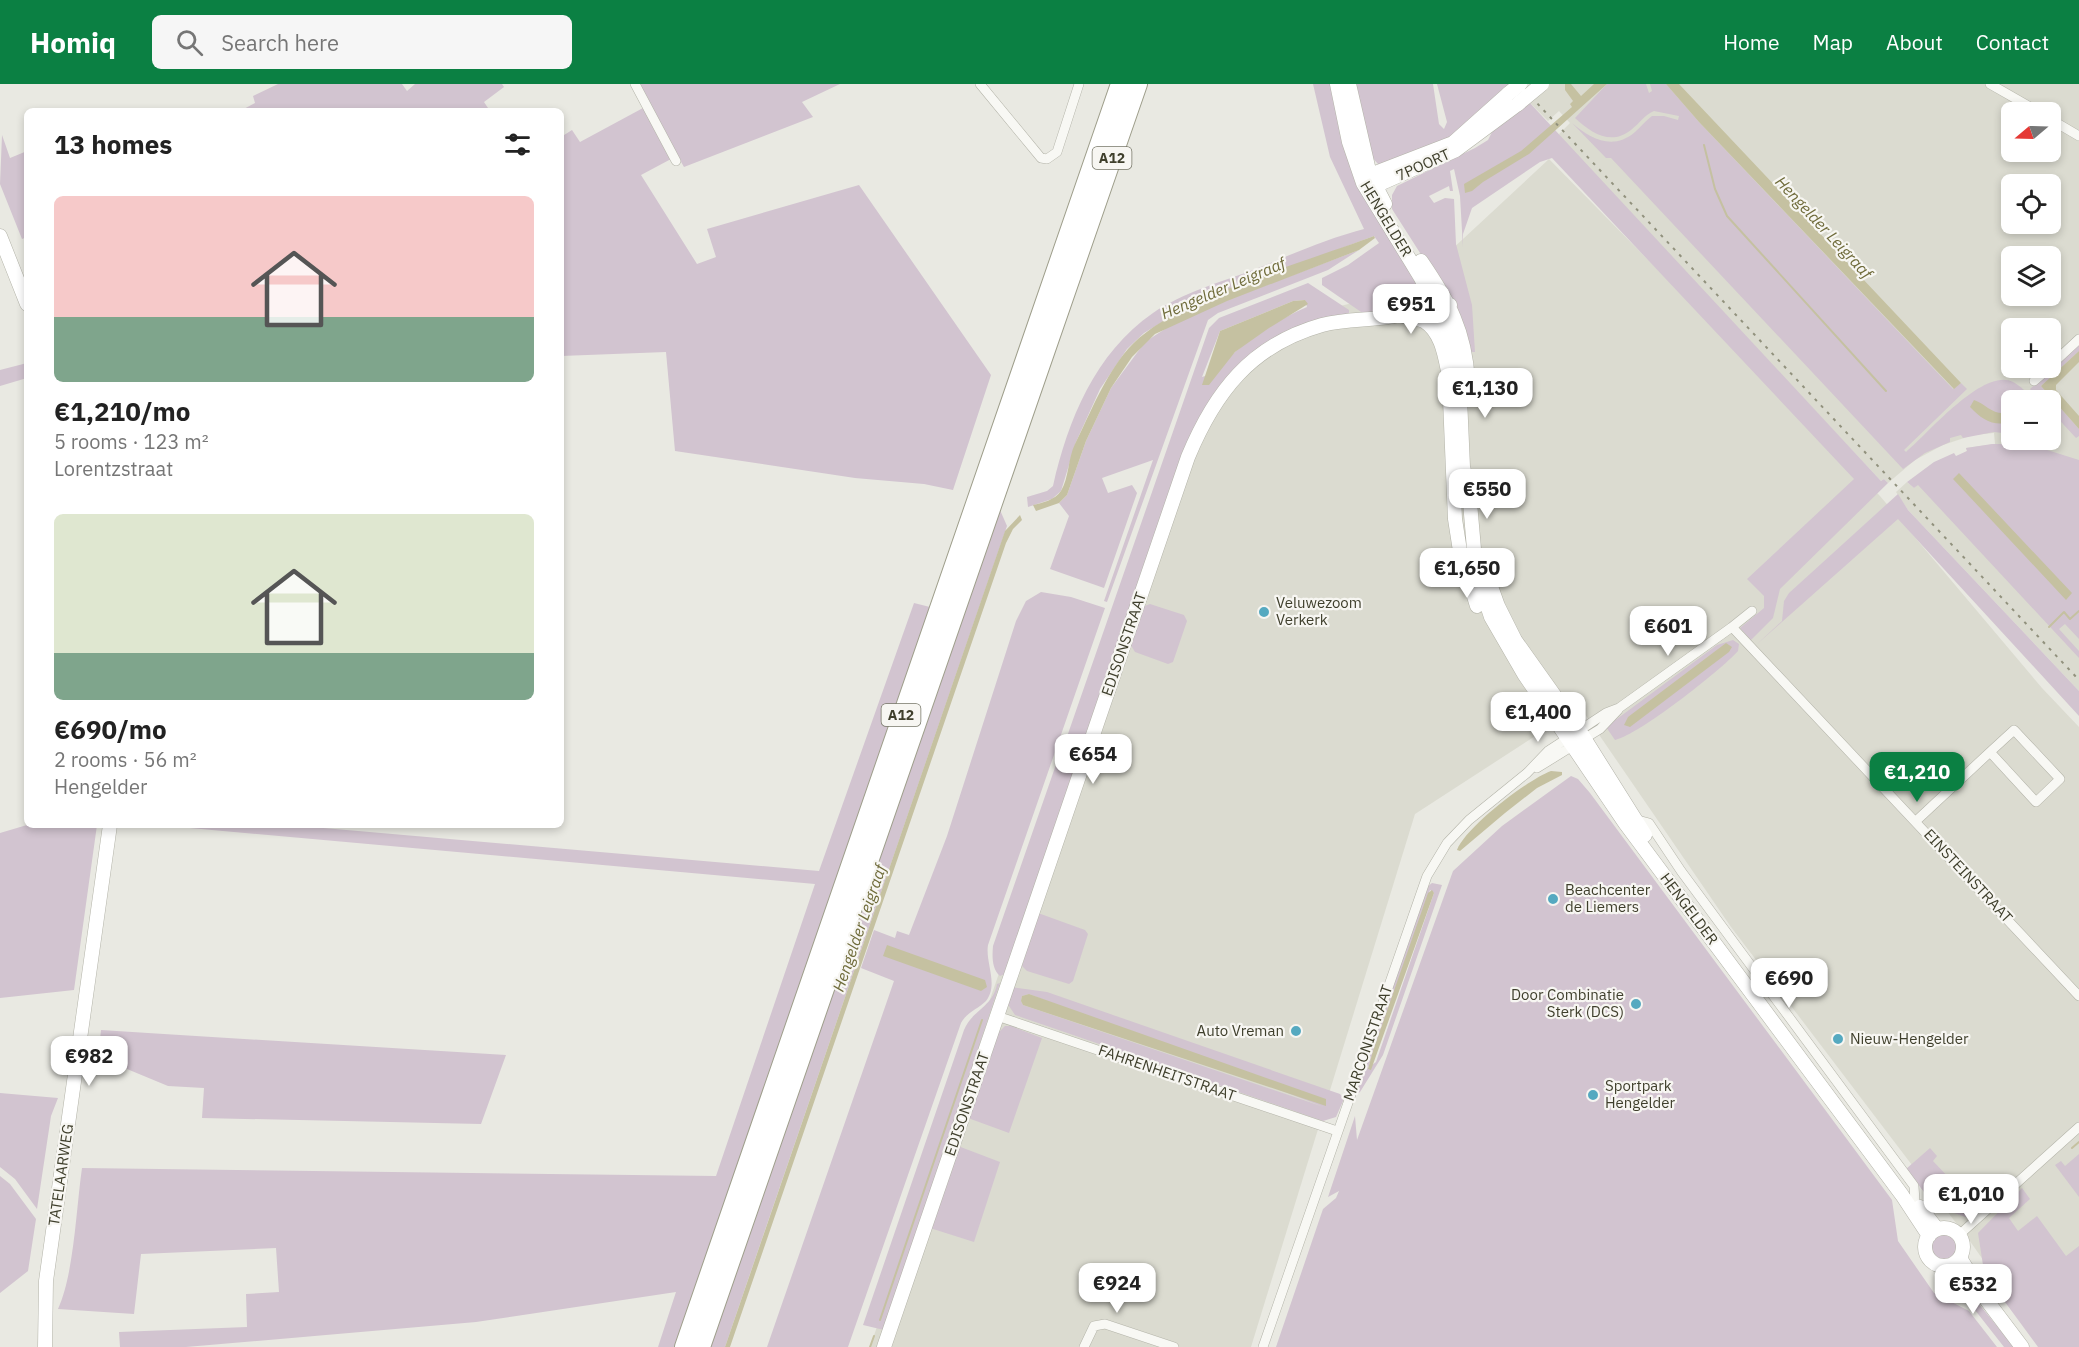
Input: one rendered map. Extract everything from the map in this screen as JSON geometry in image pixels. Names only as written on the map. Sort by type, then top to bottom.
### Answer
[{"type":"highway","name":"A12","points":[[684,1347],[1120,84]]},
{"type":"highway","name":"A12","points":[[701,1347],[1137,84]]},
{"type":"main road","name":"HENGELDER","points":[[1337,84],[1349,142],[1456,354],[1463,467],[1476,553],[1476,573],[1500,634],[1524,674],[1576,738],[1634,819],[1684,895],[1915,1201],[1933,1233]]},
{"type":"main road","name":"HENGELDER","points":[[1349,84],[1370,181],[1450,305],[1462,336],[1467,361],[1472,473],[1468,490]]},
{"type":"main road","name":"7POORT","points":[[1370,181],[1456,150],[1515,93],[1542,84]]},
{"type":"main road","points":[[0,236],[24,296]]},
{"type":"main road","name":"HENGELDER","points":[[1429,302],[1424,310],[1429,325],[1437,335],[1449,376],[1455,519],[1460,551],[1483,621],[1490,632],[1500,634]]},
{"type":"main road","points":[[1429,302],[1450,305]]},
{"type":"main road","name":"EDISONSTRAAT","points":[[884,1347],[1188,457],[1212,406],[1242,370],[1268,350],[1293,336],[1323,325],[1401,315],[1429,302]]},
{"type":"main road","points":[[1401,315],[1422,320],[1429,325]]},
{"type":"main road","name":"HENGELDER","points":[[1476,553],[1512,634],[1625,823],[1902,1195],[1933,1233]]},
{"type":"main road","name":"TATELAARWEG","points":[[45,1347],[46,1281],[110,828]]},
{"type":"main road","points":[[1947,1228],[1959,1235],[1963,1249],[1955,1261],[1940,1265],[1929,1258],[1925,1245],[1933,1233],[1947,1228]]},
{"type":"main road","points":[[1955,1261],[2017,1347]]},
{"type":"main road","points":[[1955,1261],[2022,1347]]},
{"type":"street","points":[[635,84],[676,161]]},
{"type":"street","points":[[980,84],[1041,158],[1047,159],[1057,152],[1079,84]]},
{"type":"street","points":[[1990,84],[2022,102]]},
{"type":"street","points":[[2061,125],[2079,136]]},
{"type":"street","points":[[2061,356],[2079,339]]},
{"type":"street","points":[[2034,381],[2037,378]]},
{"type":"street","points":[[1576,738],[1600,729],[1619,708],[1752,611]]},
{"type":"street","name":"EINSTEINSTRAAT","points":[[1732,627],[2079,996]]},
{"type":"street","points":[[1916,821],[1990,752],[2014,730],[2060,779],[2036,802],[1990,752]]},
{"type":"street","name":"MARCONISTRAAT","points":[[1263,1347],[1427,876],[1447,843],[1469,820],[1527,773],[1576,738]]},
{"type":"street","name":"FAHRENHEITSTRAAT","points":[[997,1016],[1337,1131]]},
{"type":"street","points":[[1959,1235],[2079,1127]]},
{"type":"street","points":[[1084,1347],[1094,1326],[1105,1324],[1174,1347]]},
{"type":"shaded area","points":[[278,84],[402,84],[407,91],[415,84],[502,84],[504,87],[484,102],[488,108],[246,108],[255,103],[253,96]]},
{"type":"shaded area","points":[[637,84],[840,84],[802,102],[813,117],[684,167]]},
{"type":"shaded area","points":[[1313,84],[1333,84],[1346,142],[1421,281],[1420,300],[1414,306],[1364,314],[1322,285],[1322,278],[1348,265],[1379,243],[1374,236],[1222,293],[1167,319],[1144,333],[1127,349],[1100,389],[1076,442],[1061,491],[1052,499],[1028,507],[1027,497],[1047,491],[1053,486],[1067,437],[1087,390],[1115,348],[1133,329],[1164,306],[1189,294],[1322,242],[1364,229],[1330,157]]},
{"type":"shaded area","points":[[1352,84],[1433,84],[1439,124],[1444,129],[1447,122],[1437,84],[1511,84],[1443,145],[1384,165],[1378,164],[1370,155]]},
{"type":"shaded area","points":[[1536,84],[2079,84],[2079,691],[1908,510],[1896,492],[1907,482],[1914,488],[1930,473],[1967,451],[1966,448],[1995,444],[1994,433],[1973,435],[1943,445],[1915,460],[1888,483],[1884,479],[1881,481],[1562,141],[1559,134],[1570,123],[1559,111],[1548,121],[1529,102]]},
{"type":"shaded area","points":[[1565,84],[1571,84],[1581,96],[1594,84],[1607,84],[1529,154],[1472,191],[1465,193],[1464,184],[1521,151],[1572,107],[1570,104],[1573,101],[1565,90]]},
{"type":"shaded area","points":[[1607,84],[1646,84],[1649,93],[1652,91],[1650,84],[1666,84],[1699,122],[1953,389],[1961,383],[1967,389],[1904,450],[1906,452],[1971,393],[1987,384],[2001,380],[2013,382],[2024,390],[2001,390],[2001,433],[1963,438],[1961,435],[1950,438],[1950,442],[1925,453],[1903,469],[1611,158],[1606,158],[1572,123],[1594,138],[1610,142],[1627,138],[1652,116],[1664,116],[1678,120],[1679,116],[1654,111],[1624,135],[1616,137],[1594,133],[1575,118]]},
{"type":"shaded area","points":[[1666,84],[1679,84],[1961,383],[1954,389],[1699,122]]},
{"type":"shaded area","points":[[1529,102],[1881,481],[1884,479],[1888,483],[1780,589],[1773,618],[1751,640],[1740,628],[1764,608],[1764,596],[1747,579],[1854,479],[1552,158],[1540,162],[1472,208],[1463,234],[1463,248],[1460,196],[1454,169],[1450,171],[1453,191],[1450,191],[1449,186],[1429,196],[1434,203],[1445,198],[1454,199],[1456,244],[1472,305],[1475,352],[1469,352],[1452,303],[1392,209],[1392,195],[1397,186],[1488,140],[1493,130]]},
{"type":"shaded area","points":[[643,108],[671,159],[641,175],[697,264],[716,257],[707,229],[859,185],[991,375],[953,490],[924,484],[855,478],[675,451],[666,352],[564,356],[564,135],[572,130],[580,142]]},
{"type":"shaded area","points":[[2,135],[10,158],[24,152],[24,238],[22,239],[0,184]]},
{"type":"shaded area","points":[[1549,159],[1880,496],[2042,688],[2079,727],[2079,1340],[2044,1347],[1972,1244],[1731,927],[1580,707],[1415,814],[1251,1347],[870,1347],[1206,379],[1306,314],[1391,294],[1435,265]]},
{"type":"shaded area","points":[[1374,236],[1375,238],[1359,250],[1227,301],[1155,334],[1132,357],[1111,388],[1086,441],[1067,495],[1059,503],[1036,511],[1033,505],[1052,499],[1061,491],[1073,450],[1105,383],[1128,349],[1149,331],[1176,313],[1208,297]]},
{"type":"shaded area","points":[[1359,250],[1328,270],[1218,313],[1208,320],[1107,602],[1104,601],[1153,460],[1102,478],[1108,493],[1132,485],[1137,493],[1104,588],[1050,569],[1069,516],[1059,503],[1067,495],[1086,441],[1111,388],[1145,342],[1171,325],[1227,300]]},
{"type":"shaded area","points":[[1308,283],[1349,310],[1349,314],[1309,326],[1216,394],[1080,758],[1062,751],[1209,328],[1219,318]],"holes":[[[1305,300],[1307,307],[1261,333],[1235,352],[1217,370],[1202,377],[1220,331],[1293,301]]]},
{"type":"shaded area","points":[[1305,300],[1308,304],[1235,352],[1209,385],[1202,385],[1220,331],[1293,301]]},
{"type":"shaded area","points":[[2079,345],[2079,351],[2061,368],[2061,361]]},
{"type":"shaded area","points":[[2079,351],[2079,362],[2056,385],[2056,390],[2045,390],[2041,386],[2050,378],[2061,378],[2061,368]]},
{"type":"shaded area","points":[[24,364],[24,379],[0,386],[0,370]]},
{"type":"shaded area","points":[[2042,378],[2050,378],[2041,386],[2045,390],[2030,389]]},
{"type":"shaded area","points":[[2061,396],[2079,416],[2079,429],[2061,409]]},
{"type":"shaded area","points":[[1974,400],[2001,413],[2001,424],[1984,419],[1970,407]]},
{"type":"shaded area","points":[[2061,409],[2079,429],[2079,436],[2076,438],[2061,422]]},
{"type":"shaded area","points":[[2001,444],[2001,450],[2047,450],[2079,460],[2079,639],[2065,624],[2059,629],[2079,651],[2079,658],[1918,485],[1914,488],[1907,482],[1934,462],[1954,453],[1956,456],[1967,451],[1966,448]]},
{"type":"shaded area","points":[[1959,473],[2072,593],[2066,600],[1953,479]]},
{"type":"shaded area","points":[[1898,494],[1908,510],[2079,691],[2079,716],[1898,519],[1756,645],[1782,621],[1784,601],[1789,593]]},
{"type":"shaded area","points":[[1000,510],[1007,526],[725,1347],[710,1347]]},
{"type":"shaded area","points":[[1020,515],[1022,520],[1013,529],[1006,543],[730,1347],[725,1347],[1005,531]]},
{"type":"shaded area","points":[[1041,592],[1071,597],[1105,608],[988,945],[992,981],[990,994],[986,1001],[966,1016],[961,1023],[848,1347],[767,1347],[894,981],[861,968],[874,930],[895,938],[897,931],[909,935],[947,836],[1016,621],[1026,601]]},
{"type":"shaded area","points":[[914,603],[930,607],[674,1347],[658,1347],[676,1292],[476,1322],[186,1347],[120,1347],[119,1332],[247,1327],[246,1294],[279,1292],[276,1248],[141,1254],[134,1314],[58,1309],[68,1278],[82,1168],[716,1176],[815,884],[190,828],[324,828],[819,871]]},
{"type":"shaded area","points":[[1150,604],[1184,615],[1187,621],[1173,662],[1168,664],[1135,652],[1130,644],[1142,607]]},
{"type":"shaded area","points":[[1733,640],[1739,644],[1738,651],[1715,672],[1660,714],[1615,740],[1606,727],[1717,645]]},
{"type":"shaded area","points":[[1726,643],[1732,647],[1729,652],[1630,727],[1624,725],[1628,717]]},
{"type":"shaded area","points":[[1059,756],[1078,762],[1007,973],[1000,976],[994,966],[993,946]]},
{"type":"shaded area","points":[[1551,771],[1562,772],[1562,775],[1537,788],[1460,851],[1457,850],[1472,829],[1498,805],[1527,784]]},
{"type":"shaded area","name":"Sportpark Hengelder","points":[[1571,776],[1578,779],[1590,793],[1892,1200],[1898,1241],[1934,1293],[1969,1311],[1997,1347],[1276,1347],[1323,1209],[1336,1198],[1339,1191],[1328,1197],[1355,1116],[1357,1140],[1453,871],[1502,826]]},
{"type":"shaded area","points":[[24,826],[24,828],[97,828],[74,990],[0,998],[0,833]]},
{"type":"shaded area","points":[[1432,883],[1442,885],[1383,1055],[1360,1092],[1355,1095],[1427,887]],"holes":[[[1430,890],[1434,893],[1376,1062],[1368,1068]]]},
{"type":"shaded area","points":[[1432,890],[1434,893],[1371,1070],[1368,1069],[1428,893]]},
{"type":"shaded area","points":[[1038,913],[1085,930],[1088,934],[1073,981],[1069,984],[1027,971],[1022,966]]},
{"type":"shaded area","points":[[887,945],[985,980],[987,987],[981,991],[883,956]]},
{"type":"shaded area","points":[[1000,983],[884,1330],[863,1325],[964,1030],[991,998],[997,984]]},
{"type":"shaded area","points":[[1011,987],[1047,992],[1340,1094],[1344,1099],[1336,1117],[1323,1121],[1015,1015],[1007,1003]],"holes":[[[1029,994],[1324,1107],[1023,1005],[1022,996]]]},
{"type":"shaded area","points":[[1029,994],[1326,1099],[1326,1106],[1023,1005],[1022,996]]},
{"type":"shaded area","points":[[1005,1026],[1011,1026],[1042,1038],[1009,1133],[968,1118],[997,1034]]},
{"type":"shaded area","points":[[101,1030],[506,1055],[481,1124],[202,1118],[204,1088],[168,1086],[98,1057]]},
{"type":"shaded area","points":[[0,1093],[58,1098],[51,1116],[37,1209],[15,1179],[0,1167]]},
{"type":"shaded area","points":[[958,1146],[1000,1162],[974,1242],[930,1228]]},
{"type":"shaded area","points":[[1930,1148],[1937,1156],[1933,1161],[1969,1199],[1963,1210],[1969,1215],[1976,1212],[1971,1219],[1935,1206],[1906,1169]]},
{"type":"shaded area","points":[[2079,1154],[2079,1197],[2055,1165],[2061,1161],[2065,1166]]},
{"type":"shaded area","points":[[0,1176],[10,1184],[36,1219],[28,1271],[0,1293]]},
{"type":"shaded area","points":[[2022,1188],[2030,1199],[2009,1218],[2018,1231],[2037,1216],[2066,1256],[2079,1246],[2079,1347],[2038,1347],[1980,1268],[1983,1265],[1978,1233]]},
{"type":"shaded area","points":[[1944,1235],[1953,1238],[1956,1247],[1953,1256],[1944,1259],[1935,1256],[1932,1247],[1935,1238]]},
{"type":"shaded area","points":[[1961,1282],[2014,1347],[2004,1347],[1971,1305],[1954,1296],[1955,1286]]},
{"type":"waterway","points":[[1704,145],[1715,189],[1727,216],[1886,391]]},
{"type":"waterway","points":[[2049,627],[2064,612],[2070,619],[2079,611]]},
{"type":"waterway","points":[[880,1320],[982,1020]]},
{"type":"waterway","points":[[2072,1148],[2079,1142]]},
{"type":"waterway","points":[[870,1347],[874,1336]]},
{"type":"railway","points":[[1519,84],[2079,680]]},
{"type":"place","name":"Veluwezoom Verkerk","points":[[1264,612]]},
{"type":"place","name":"Beachcenter de Liemers","points":[[1553,899]]},
{"type":"place","name":"Door Combinatie Sterk (DCS)","points":[[1636,1004]]},
{"type":"place","name":"Auto Vreman","points":[[1296,1031]]},
{"type":"place","name":"Nieuw-Hengelder","points":[[1838,1039]]},
{"type":"place","name":"Sportpark Hengelder","points":[[1593,1095]]},
{"type":"water label","name":"Hengelder Leigraaf","points":[[1824,227]]},
{"type":"water label","name":"Hengelder Leigraaf","points":[[1223,288]]},
{"type":"water label","name":"Hengelder Leigraaf","points":[[859,928]]}]
